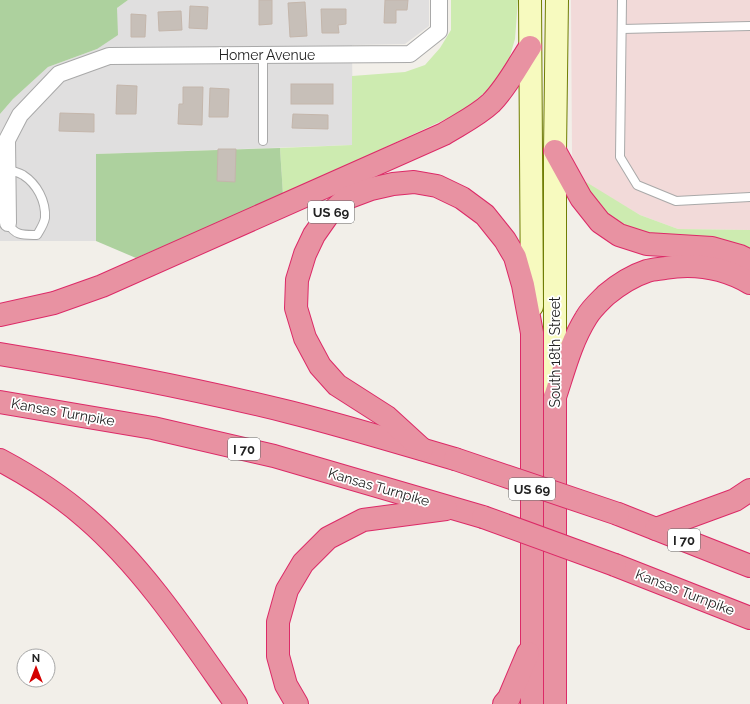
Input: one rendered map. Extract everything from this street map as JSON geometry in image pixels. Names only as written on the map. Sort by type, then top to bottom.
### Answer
[{"type":"highway","points":[[0,315],[54,303],[102,286],[444,134],[473,116],[491,102],[509,79],[530,47]]},
{"type":"highway","points":[[555,151],[581,198],[600,222],[619,235],[647,244],[712,248],[740,256],[750,261]]},
{"type":"highway","name":"US 69","points":[[422,449],[387,417],[338,385],[320,366],[305,338],[296,308],[297,280],[305,254],[314,235],[328,215],[347,198],[371,189],[393,184],[414,182],[437,186],[462,198],[485,215],[505,240],[515,257],[523,285],[532,333],[532,704]]},
{"type":"highway","points":[[555,397],[569,353],[576,335],[586,317],[596,304],[619,284],[648,270],[680,266],[712,268],[738,276],[750,283]]},
{"type":"highway","name":"I 70","points":[[0,354],[109,372],[181,387],[288,412],[422,449],[618,514],[750,566]]},
{"type":"highway","name":"South 18th Street","points":[[555,397],[555,704]]},
{"type":"highway","name":"Kansas Turnpike","points":[[0,402],[153,428],[259,453],[452,508],[483,517],[615,565],[748,619]]},
{"type":"highway","points":[[0,460],[44,486],[86,517],[125,557],[176,619],[236,704]]},
{"type":"highway","points":[[656,529],[736,500],[750,490]]},
{"type":"highway","points":[[297,704],[286,685],[278,656],[278,622],[287,590],[303,562],[328,538],[363,520],[452,508]]},
{"type":"highway","points":[[504,704],[509,698],[532,644]]},
{"type":"main road","name":"South 18th Street","points":[[530,0],[532,333]]},
{"type":"main road","name":"South 18th Street","points":[[555,397],[555,151],[557,0]]},
{"type":"street","name":"Homer Avenue","points":[[8,169],[7,140],[20,115],[59,74],[108,56],[410,54],[439,30],[439,0]]},
{"type":"street","points":[[8,169],[8,223]]},
{"type":"lane","points":[[622,0],[620,157],[637,185],[676,200],[750,197]]},
{"type":"lane","points":[[622,29],[750,26]]},
{"type":"lane","points":[[263,55],[263,141]]},
{"type":"lane","points":[[8,169],[22,174],[33,183],[41,195],[45,219],[37,235],[21,235],[12,231],[8,223]]},
{"type":"shaded area","points":[[128,0],[429,0],[429,26],[405,44],[352,45],[353,145],[97,154],[96,241],[0,241],[0,114],[13,99],[48,67],[97,49],[117,8]]},
{"type":"shaded area","points":[[571,0],[750,0],[750,230],[678,229],[640,215],[586,183],[582,186],[574,173],[572,153]]},
{"type":"green space","points":[[0,0],[128,0],[117,8],[118,35],[97,49],[48,67],[13,99],[0,114]]},
{"type":"green space","points":[[451,0],[518,0],[515,39],[508,63],[489,89],[463,111],[283,195],[280,148],[352,145],[352,76],[405,72],[425,65],[440,48],[451,30]]},
{"type":"green space","points":[[280,148],[283,195],[136,258],[96,241],[96,154]]},
{"type":"green space","points":[[586,182],[640,215],[678,229],[750,230],[750,249],[723,239],[699,236],[670,236],[645,232],[621,225],[606,216],[582,186]]},
{"type":"building","points":[[259,0],[272,0],[272,24],[259,25]]},
{"type":"building","points":[[385,0],[408,0],[407,10],[396,10],[396,23],[384,23]]},
{"type":"building","points":[[305,2],[307,36],[290,37],[288,3]]},
{"type":"building","points":[[190,6],[208,7],[207,29],[189,28]]},
{"type":"building","points":[[321,9],[346,9],[346,24],[338,25],[339,33],[322,33]]},
{"type":"building","points":[[181,11],[182,30],[159,31],[158,12]]},
{"type":"building","points":[[131,14],[146,15],[145,37],[131,37]]},
{"type":"building","points":[[291,84],[333,84],[333,104],[291,104]]},
{"type":"building","points":[[117,85],[137,86],[136,114],[116,114]]},
{"type":"building","points":[[183,87],[203,87],[202,125],[178,124],[179,104],[183,104]]},
{"type":"building","points":[[210,88],[229,89],[228,117],[209,117]]},
{"type":"building","points":[[60,113],[94,114],[94,132],[59,131]]},
{"type":"building","points":[[293,114],[328,115],[328,129],[292,128]]},
{"type":"building","points":[[218,149],[236,149],[235,182],[217,181]]}]
